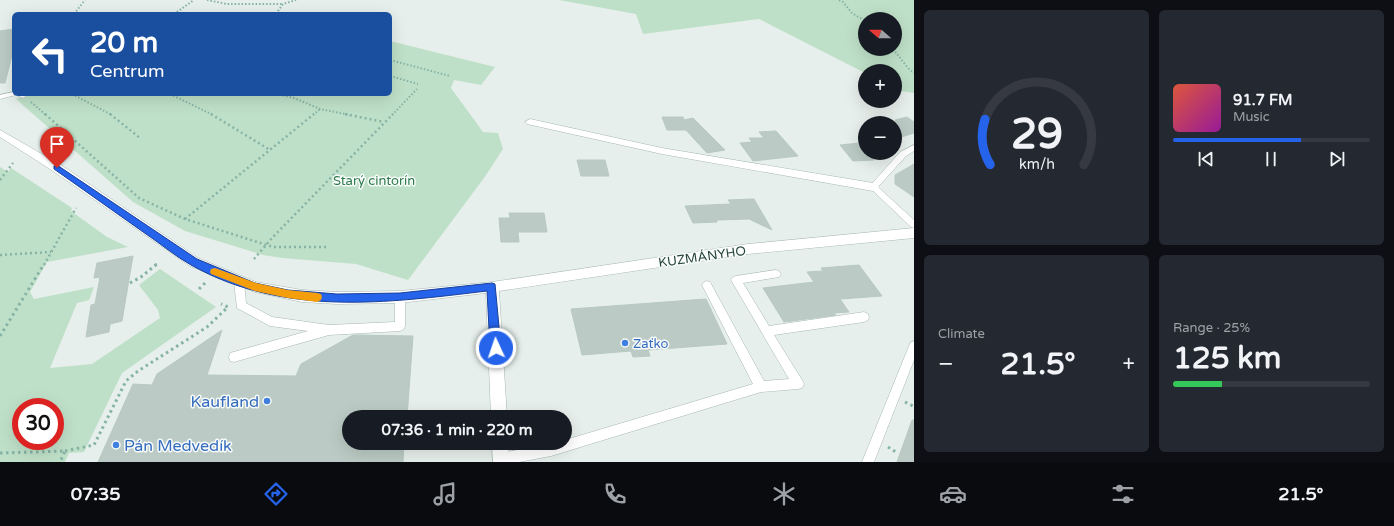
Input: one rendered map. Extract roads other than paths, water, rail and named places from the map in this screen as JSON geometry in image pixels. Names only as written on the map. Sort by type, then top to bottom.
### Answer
[{"type":"street","points":[[530,122],[662,151],[873,187]]},
{"type":"street","name":"KUZMÁNYHO","points":[[0,132],[57,168],[194,262],[239,282],[255,287],[288,294],[314,297],[400,297],[492,287],[748,249],[914,233]]},
{"type":"street","points":[[492,287],[499,410]]},
{"type":"lane","points":[[0,97],[12,94]]},
{"type":"lane","points":[[914,148],[903,154],[873,187],[914,225]]},
{"type":"lane","points":[[501,455],[551,450],[761,387],[798,384],[736,280],[776,274]]},
{"type":"lane","points":[[239,282],[241,305],[270,321],[329,330],[400,326],[400,297]]},
{"type":"lane","points":[[707,285],[761,387]]},
{"type":"lane","points":[[766,332],[864,317]]},
{"type":"lane","points":[[234,358],[329,330]]},
{"type":"lane","points":[[868,462],[914,346]]},
{"type":"place","name":"Zaťko","points":[[625,343]]},
{"type":"place","name":"Kaufland","points":[[267,401]]},
{"type":"place","name":"Pán Medvedík","points":[[116,445]]},
{"type":"park label","name":"Starý cintorín","points":[[374,180]]}]
